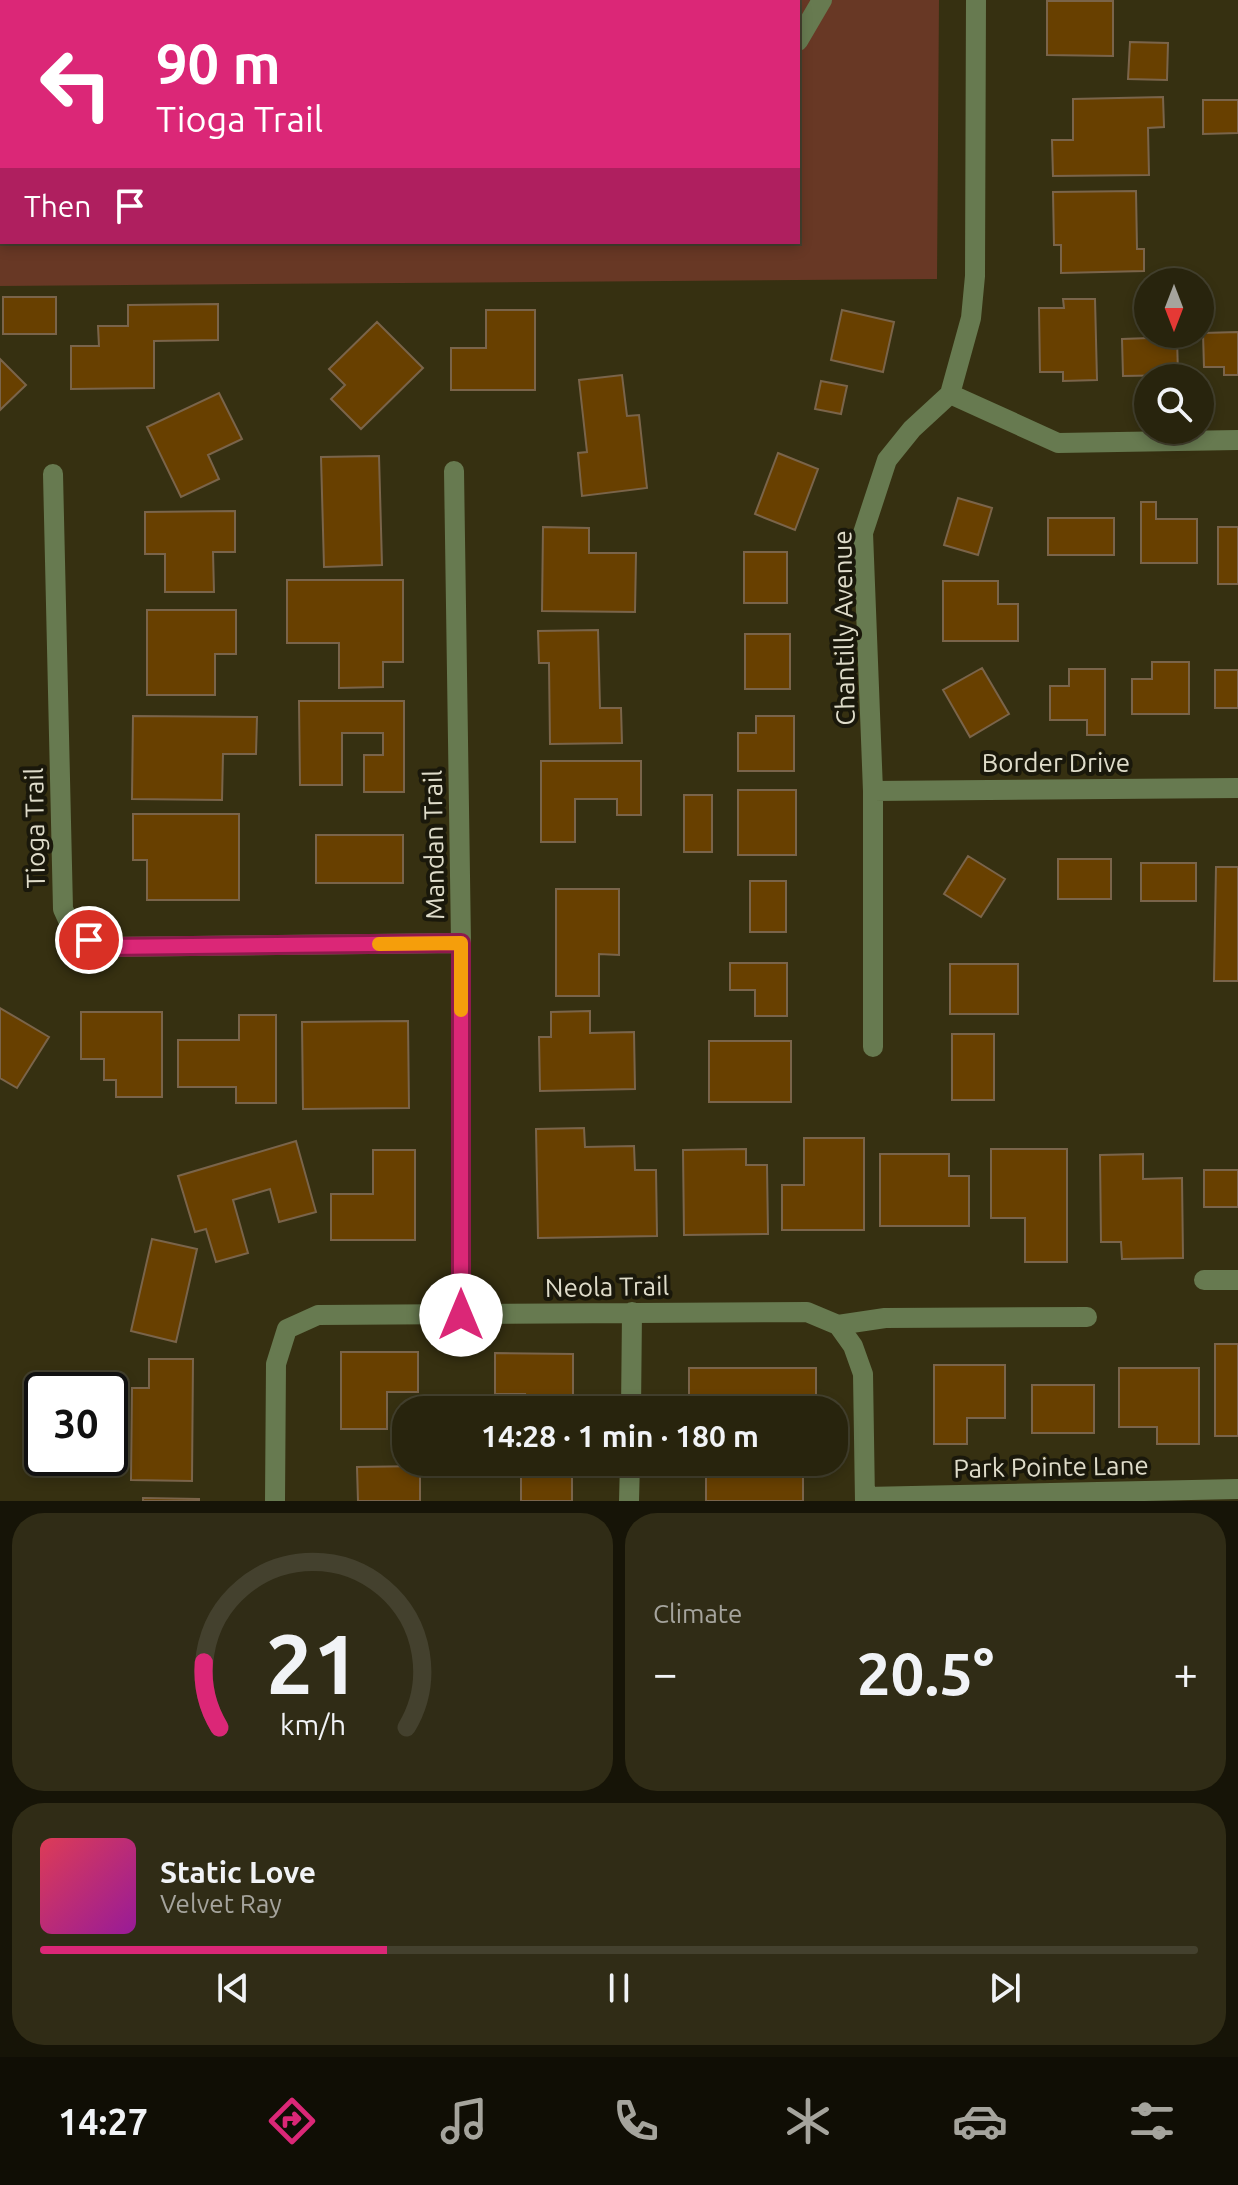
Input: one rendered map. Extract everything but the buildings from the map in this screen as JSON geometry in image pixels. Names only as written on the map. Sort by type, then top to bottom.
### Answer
[{"type":"street","points":[[800,38],[822,0]]},
{"type":"street","points":[[976,0],[975,276],[971,318],[950,394],[1058,443],[1238,440]]},
{"type":"street","name":"Chantilly Avenue","points":[[873,1047],[873,791],[863,533],[887,460],[912,429],[950,394]]},
{"type":"street","name":"Mandan Trail","points":[[454,471],[461,943],[461,1315]]},
{"type":"street","name":"Tioga Trail","points":[[53,474],[63,909],[74,933],[105,947],[461,943]]},
{"type":"street","name":"Border Drive","points":[[873,791],[1238,788]]},
{"type":"street","points":[[1204,1280],[1238,1280]]},
{"type":"street","points":[[631,1396],[632,1312]]},
{"type":"street","name":"Neola Trail","points":[[275,1501],[276,1364],[287,1329],[318,1315],[807,1312],[838,1325]]},
{"type":"street","points":[[865,1499],[863,1374],[853,1346],[838,1325],[885,1318],[1087,1317]]},
{"type":"street","points":[[629,1501],[630,1476]]},
{"type":"street","name":"Park Pointe Lane","points":[[865,1499],[1238,1489]]},
{"type":"shaded area","points":[[800,0],[939,0],[937,279],[0,286],[0,244],[800,244]]},
{"type":"slow traffic","points":[[379,944],[461,943],[461,1010]]},
{"type":"route","points":[[89,940],[105,947],[461,943],[461,1315]]}]
